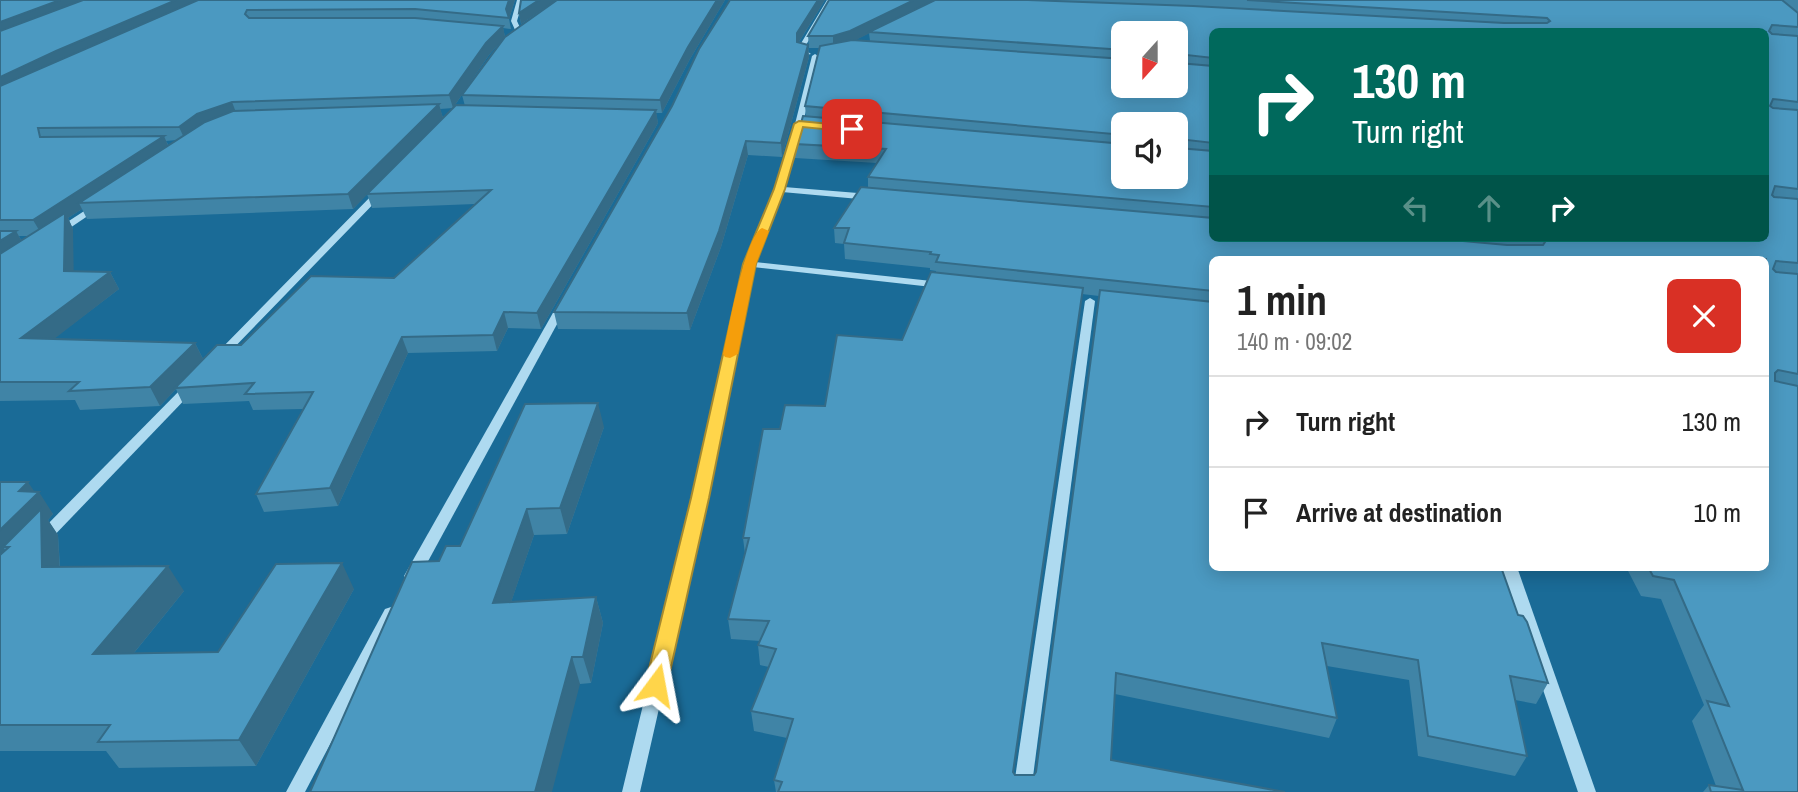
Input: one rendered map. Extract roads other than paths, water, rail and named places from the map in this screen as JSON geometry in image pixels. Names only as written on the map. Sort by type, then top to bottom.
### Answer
[{"type":"street","points":[[515,33],[514,21],[520,0]]},
{"type":"street","points":[[631,792],[700,498],[750,264],[806,125],[820,55],[802,51],[802,44],[818,24],[830,0]]},
{"type":"street","points":[[214,363],[388,183]]},
{"type":"street","points":[[779,189],[888,199]]},
{"type":"street","points":[[44,242],[110,197]]},
{"type":"street","points":[[750,264],[954,286]]},
{"type":"street","points":[[295,792],[400,596],[573,286]]},
{"type":"street","points":[[1023,792],[1090,301]]},
{"type":"street","points":[[29,552],[194,383]]},
{"type":"street","points":[[1510,571],[1587,792]]}]
